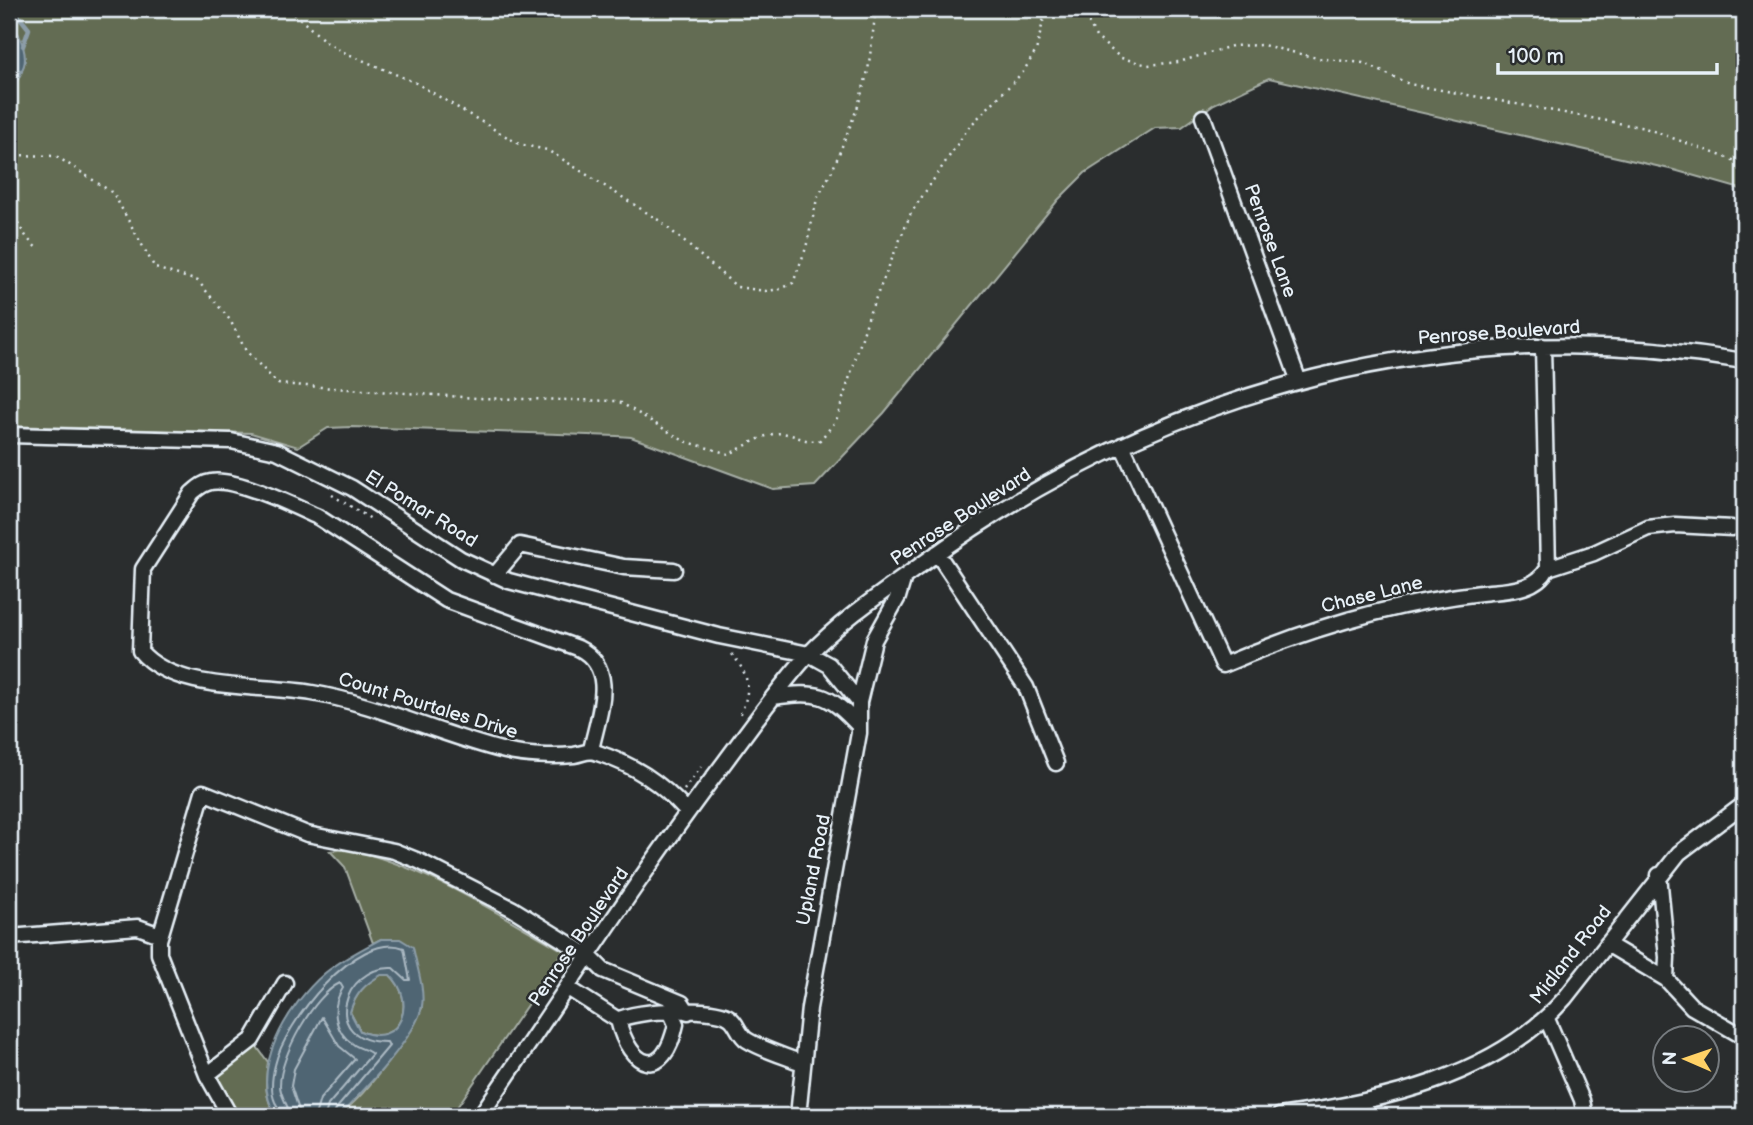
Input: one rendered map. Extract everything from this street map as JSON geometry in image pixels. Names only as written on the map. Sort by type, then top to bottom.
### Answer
[{"type":"street","name":"Penrose Lane","points":[[1203,117],[1298,379]]},
{"type":"street","name":"Penrose Boulevard","points":[[480,1116],[687,812],[809,654],[904,577],[1005,507],[1122,445],[1210,407],[1298,379],[1408,359],[1543,346],[1653,349],[1744,361]]},
{"type":"street","points":[[1543,346],[1548,568],[1594,553],[1648,528],[1675,525],[1732,528]]},
{"type":"street","name":"El Pomar Road","points":[[9,435],[231,441],[266,448],[323,471],[461,559],[495,575],[578,601],[719,636],[809,654]]},
{"type":"street","name":"Chase Lane","points":[[1122,445],[1223,665],[1300,634],[1372,614],[1433,599],[1520,589],[1542,578],[1548,568]]},
{"type":"street","name":"Count Pourtales Drive","points":[[591,750],[604,685],[596,660],[578,648],[446,600],[318,517],[298,507],[226,482],[212,481],[192,493],[143,569],[140,651],[149,662],[165,670],[210,682],[286,688],[351,701],[416,726],[508,752],[574,755],[591,750],[636,768],[687,812]]},
{"type":"street","points":[[495,575],[520,545],[624,568],[674,570]]},
{"type":"street","points":[[937,553],[1026,687],[1056,763]]},
{"type":"street","name":"Upland Road","points":[[798,1116],[802,1063],[820,941],[856,756],[859,702],[874,640],[898,597],[904,577]]},
{"type":"street","points":[[809,654],[829,665],[859,702]]},
{"type":"street","points":[[774,697],[812,692],[846,712],[859,726]]},
{"type":"street","points":[[230,1116],[207,1075],[159,954],[160,935],[203,792],[307,834],[394,851],[419,861],[513,909],[589,956],[603,970],[682,1003],[688,1012]]},
{"type":"street","name":"Midland Road","points":[[1279,1116],[1317,1111],[1432,1083],[1483,1060],[1547,1019],[1679,853],[1744,804]]},
{"type":"street","points":[[1659,875],[1667,957],[1666,979]]},
{"type":"street","points":[[9,937],[138,927],[160,935]]},
{"type":"street","points":[[1607,944],[1666,979],[1692,1007],[1744,1037]]},
{"type":"street","points":[[207,1075],[252,1040],[285,983]]},
{"type":"street","points":[[568,988],[618,1020],[631,1053],[638,1060],[651,1063],[661,1059],[668,1048],[676,1024],[671,1013]]},
{"type":"street","points":[[618,1020],[636,1013],[709,1011],[731,1018],[746,1039],[802,1063]]},
{"type":"street","points":[[1547,1019],[1582,1100],[1585,1116]]},
{"type":"path","points":[[289,9],[341,51],[416,83],[460,106],[506,137],[547,150],[583,172],[660,221],[737,287],[766,291],[781,289],[793,283],[806,248],[817,199],[833,169],[858,106],[868,71],[876,9]]},
{"type":"path","points":[[15,155],[56,156],[113,193],[155,268],[198,281],[230,320],[246,351],[278,384],[476,398],[618,401],[684,441],[729,454],[776,433],[789,434],[809,442],[820,440],[836,421],[870,312],[911,214],[969,127],[1023,72],[1036,51],[1046,9]]},
{"type":"path","points":[[1086,9],[1088,23],[1096,37],[1121,58],[1138,62],[1180,62],[1231,46],[1263,45],[1317,58],[1363,63],[1409,84],[1645,128],[1744,164]]},
{"type":"path","points":[[9,135],[15,155],[9,176]]},
{"type":"path","points":[[9,189],[10,208],[31,243],[38,248]]},
{"type":"path","points":[[330,495],[377,523]]},
{"type":"path","points":[[732,654],[744,669],[749,694],[737,721]]},
{"type":"path","points":[[676,800],[707,761]]},
{"type":"green space","points":[[9,9],[1744,9],[1744,190],[1674,170],[1269,78],[1214,104],[1182,127],[1155,128],[1085,173],[1058,200],[884,413],[815,486],[773,489],[631,437],[352,427],[328,428],[298,447],[251,433],[9,426]]},
{"type":"green space","points":[[348,849],[377,857],[433,879],[564,951],[451,1116],[336,1116],[371,1083],[407,1034],[422,1008],[381,939],[373,943],[345,867],[330,851]]},
{"type":"green space","points":[[381,975],[390,975],[398,985],[403,997],[403,1008],[401,1019],[395,1028],[374,1035],[360,1031],[350,1012],[361,990]]},
{"type":"green space","points":[[252,1040],[268,1062],[266,1090],[276,1116],[230,1116],[207,1075]]},
{"type":"water","points":[[9,31],[18,33],[23,47],[25,62],[21,71],[9,66]]},
{"type":"water","points":[[381,939],[400,939],[413,947],[423,999],[418,1018],[410,1032],[388,1063],[341,1114],[276,1116],[268,1098],[266,1079],[269,1059],[286,1020],[311,986],[325,973]],"holes":[[[381,975],[390,975],[403,997],[401,1019],[395,1028],[386,1033],[374,1035],[360,1031],[350,1012],[355,1000],[370,982]]]},
{"type":"waterway","points":[[13,9],[29,29],[23,46]]},
{"type":"waterway","points":[[9,93],[21,71]]}]
